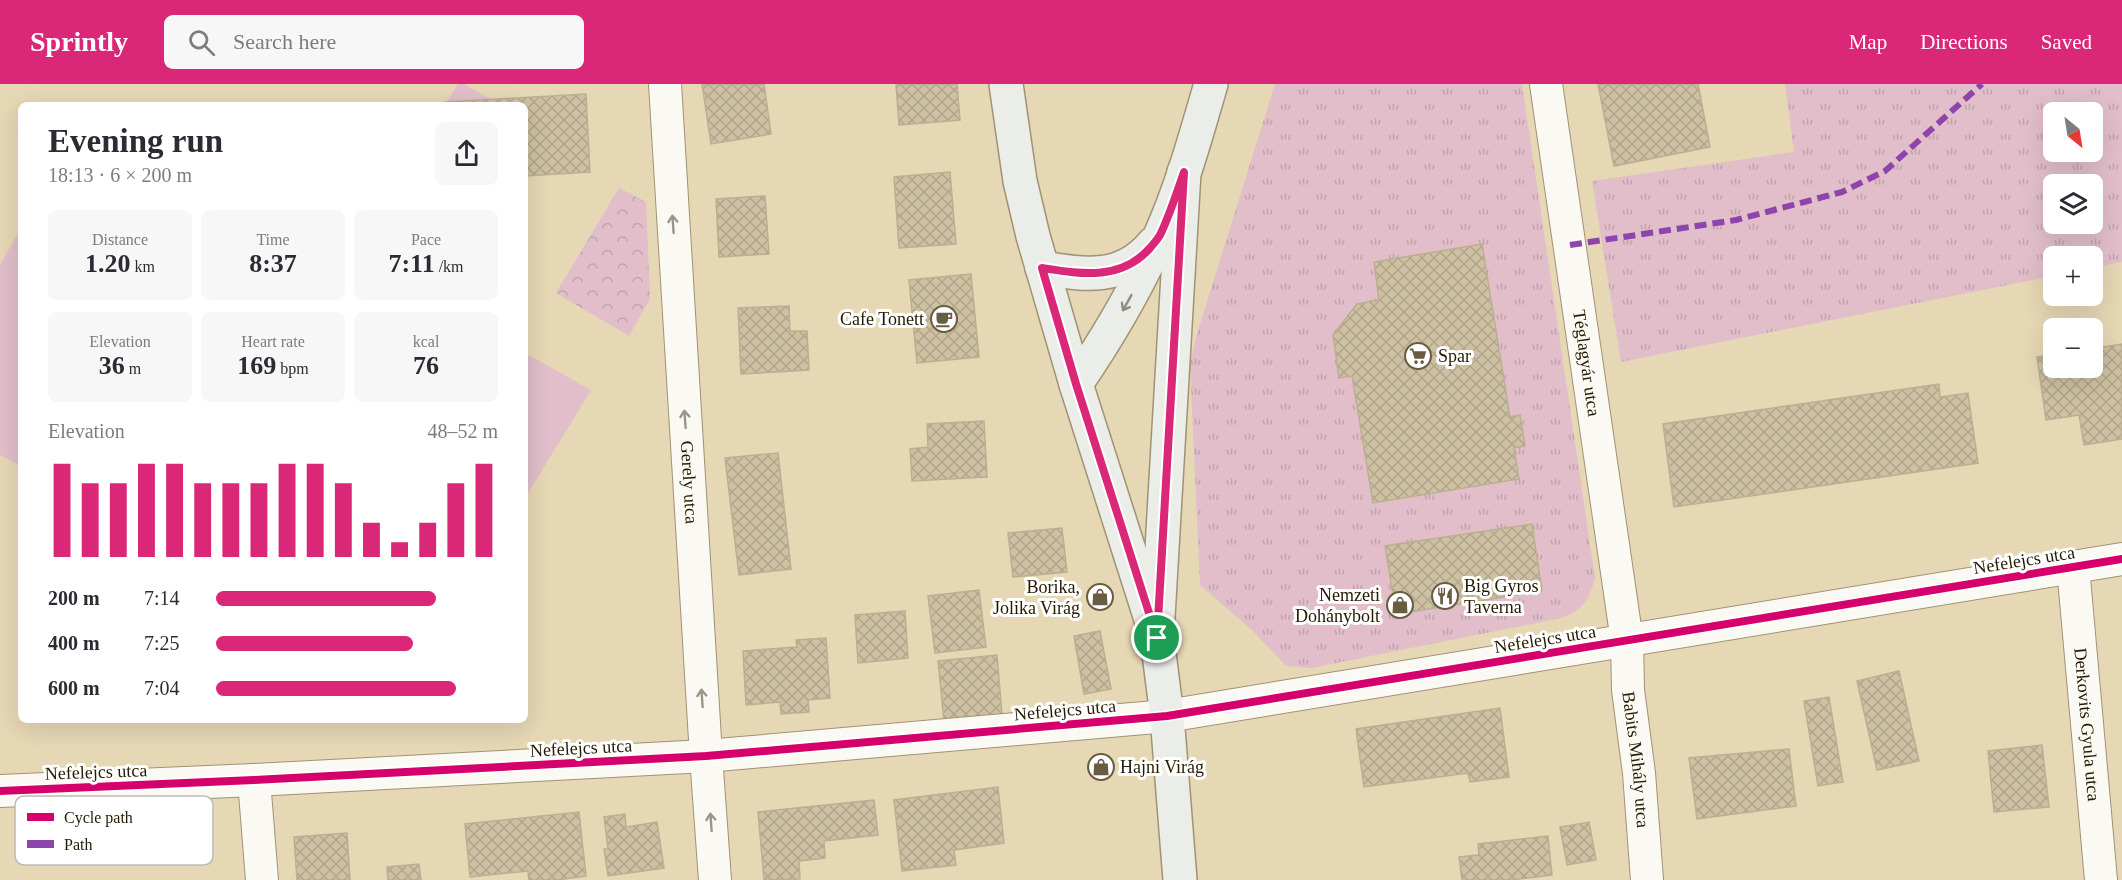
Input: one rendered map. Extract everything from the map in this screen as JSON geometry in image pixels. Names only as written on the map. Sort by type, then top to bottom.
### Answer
[{"type":"main road","points":[[1006,84],[1020,181],[1042,268],[1076,384],[1157,638],[1167,716],[1180,880]]},
{"type":"main road","points":[[1076,384],[1130,299],[1160,235],[1184,172],[1211,84]]},
{"type":"main road","points":[[1157,638],[1184,172]]},
{"type":"main road","points":[[1042,268],[1092,274],[1119,269],[1143,256],[1160,235]]},
{"type":"street","name":"Gerely utca","points":[[665,84],[715,880]]},
{"type":"street","name":"Téglagyár utca","points":[[1546,84],[1627,641]]},
{"type":"street","name":"Nefelejcs utca","points":[[0,791],[706,756],[1167,716],[2122,558]]},
{"type":"street","name":"Derkovits Gyula utca","points":[[2073,567],[2101,880]]},
{"type":"street","name":"Babits Mihály utca","points":[[1627,641],[1628,690],[1639,773],[1647,880]]},
{"type":"street","points":[[254,780],[262,880]]},
{"type":"green space","points":[[458,84],[464,84],[495,102],[447,102]]},
{"type":"green space","points":[[1275,84],[1522,84],[1595,578],[1584,603],[1575,611],[1561,618],[1311,668],[1286,666],[1252,630],[1200,585],[1190,364],[1196,337]]},
{"type":"green space","points":[[1785,84],[2122,84],[2122,262],[2103,266],[2103,246],[2043,246],[2043,278],[1621,362],[1592,181],[1794,152]]},
{"type":"green space","points":[[619,188],[646,202],[650,299],[629,336],[556,293]]},
{"type":"green space","points":[[18,233],[18,464],[0,455],[0,265]]},
{"type":"green space","points":[[528,355],[591,390],[528,493]]},
{"type":"building","points":[[702,84],[764,84],[771,134],[711,144]]},
{"type":"building","points":[[896,84],[957,84],[960,120],[899,125]]},
{"type":"building","points":[[1598,84],[1698,84],[1710,147],[1614,166]]},
{"type":"building","points":[[586,94],[590,172],[528,176],[528,102],[445,102]]},
{"type":"building","points":[[950,172],[956,244],[899,248],[894,177]]},
{"type":"building","points":[[765,196],[769,254],[719,257],[716,199]]},
{"type":"building","name":"Spar","points":[[1482,244],[1510,417],[1520,415],[1525,446],[1514,448],[1519,479],[1373,503],[1352,376],[1339,378],[1333,335],[1357,304],[1379,300],[1374,262]]},
{"type":"building","name":"Cafe Tonett","points":[[971,274],[979,357],[917,363],[909,280]]},
{"type":"building","points":[[789,306],[790,331],[807,331],[809,370],[741,374],[738,308]]},
{"type":"building","points":[[2122,344],[2122,439],[2084,445],[2079,415],[2046,420],[2037,357],[2043,356],[2043,378],[2103,378],[2103,347]]},
{"type":"building","points":[[1939,384],[1940,397],[1968,393],[1978,463],[1674,507],[1663,424]]},
{"type":"building","points":[[984,421],[987,477],[912,481],[910,449],[928,447],[927,424]]},
{"type":"building","points":[[778,453],[791,569],[739,575],[725,458]]},
{"type":"building","points":[[1532,524],[1542,591],[1410,612],[1405,611],[1394,601],[1385,546]]},
{"type":"building","points":[[1062,528],[1067,572],[1013,577],[1008,533]]},
{"type":"building","points":[[979,590],[986,647],[935,653],[928,596]]},
{"type":"building","points":[[905,611],[908,658],[858,663],[855,615]]},
{"type":"building","points":[[1100,631],[1111,689],[1084,694],[1074,636]]},
{"type":"building","points":[[826,638],[830,698],[808,700],[809,712],[781,714],[780,702],[746,705],[743,651],[797,647],[796,640]]},
{"type":"building","points":[[997,655],[1002,715],[944,721],[938,661]]},
{"type":"building","points":[[1899,671],[1919,761],[1877,770],[1857,681]]},
{"type":"building","points":[[1829,697],[1843,782],[1818,786],[1804,701]]},
{"type":"building","points":[[1500,708],[1509,777],[1470,782],[1468,773],[1364,787],[1356,729]]},
{"type":"building","points":[[2042,745],[2049,807],[1994,812],[1988,751]]},
{"type":"building","points":[[1789,749],[1796,806],[1697,819],[1689,758]]},
{"type":"building","points":[[998,787],[1004,843],[954,850],[956,865],[902,871],[894,800]]},
{"type":"building","points":[[874,800],[878,835],[824,841],[825,858],[799,861],[800,879],[764,880],[758,812]]},
{"type":"building","points":[[579,812],[586,876],[557,880],[529,880],[528,871],[470,877],[465,824]]},
{"type":"building","points":[[625,814],[626,827],[657,822],[664,868],[608,876],[604,849],[608,849],[604,817]]},
{"type":"building","points":[[1589,822],[1596,860],[1567,865],[1560,827]]},
{"type":"building","points":[[347,833],[350,880],[297,880],[294,837]]},
{"type":"building","points":[[1548,836],[1552,875],[1511,880],[1462,880],[1459,857],[1479,855],[1478,844]]},
{"type":"building","points":[[419,864],[421,880],[388,880],[387,867]]},
{"type":"marked path","points":[[1570,245],[1736,220],[1842,192],[1885,171],[1982,84]]},
{"type":"cycle path","points":[[0,791],[706,756],[1167,716],[2122,559]]},
{"type":"place","name":"Cafe Tonett","points":[[944,319]]},
{"type":"place","name":"Spar","points":[[1418,356]]},
{"type":"place","name":"Big Gyros Taverna","points":[[1445,596]]},
{"type":"place","name":"Borika, Jolika Virág","points":[[1100,597]]},
{"type":"place","name":"Nemzeti Dohánybolt","points":[[1400,605]]},
{"type":"place","name":"Hajni Virág","points":[[1101,767]]},
{"type":"route","points":[[1184,172],[1157,638],[1076,384],[1042,268],[1092,274],[1106,273],[1143,256],[1160,235],[1184,172]]}]
